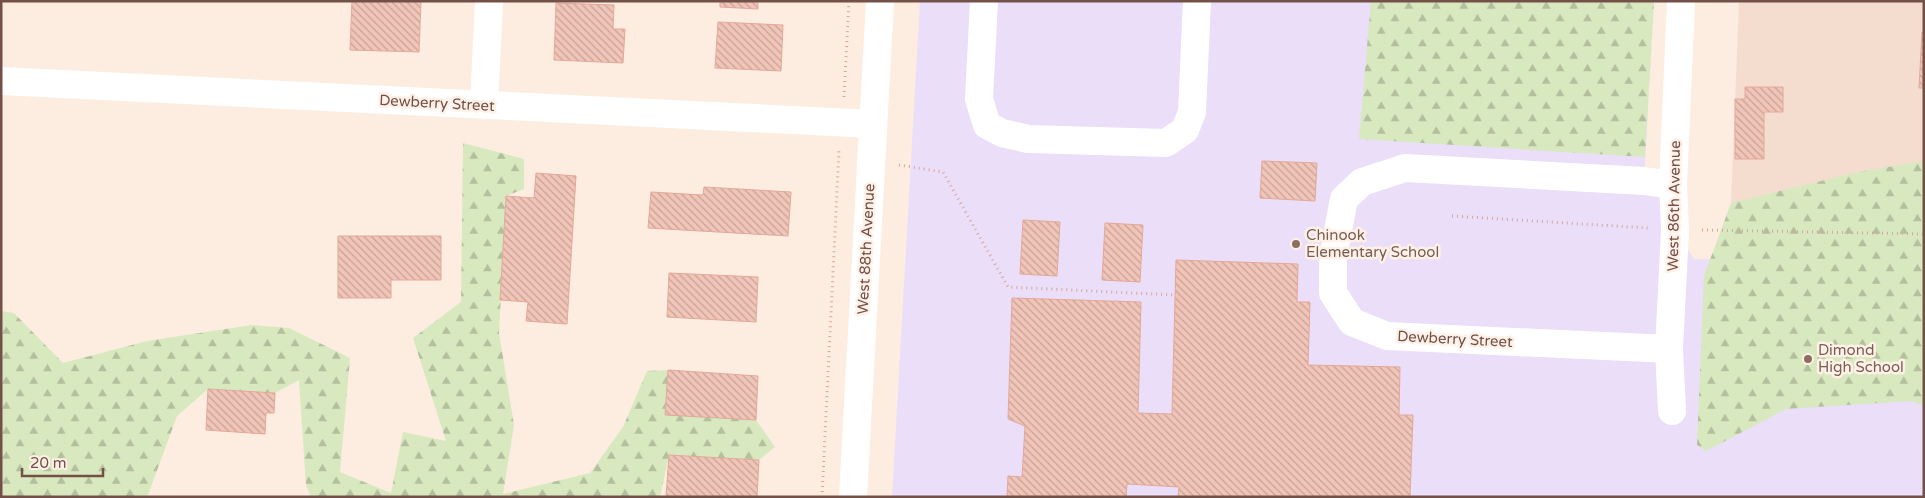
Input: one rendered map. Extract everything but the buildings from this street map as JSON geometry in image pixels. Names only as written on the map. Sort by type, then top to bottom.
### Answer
[{"type":"street","points":[[484,105],[489,1]]},
{"type":"street","name":"West 88th Avenue","points":[[853,497],[880,1]]},
{"type":"street","points":[[984,1],[979,99],[986,125],[1002,133],[1028,139],[1166,143],[1185,130],[1192,112],[1197,1]]},
{"type":"street","name":"West 86th Avenue","points":[[1672,411],[1669,349],[1675,230],[1673,185],[1681,1]]},
{"type":"street","name":"Dewberry Street","points":[[1,81],[873,124]]},
{"type":"street","name":"Dewberry Street","points":[[1669,349],[1387,336],[1352,322],[1333,292],[1333,257],[1344,199],[1362,182],[1405,168],[1644,181],[1673,185]]},
{"type":"path","points":[[822,497],[838,162],[849,1]]},
{"type":"path","points":[[838,162],[907,165],[943,172],[1008,287],[1176,295]]},
{"type":"path","points":[[1452,216],[1654,229]]},
{"type":"path","points":[[1701,230],[1924,234]]},
{"type":"shaded area","name":"Chinook Elementary School","points":[[920,1],[1654,1],[1644,181],[1673,185],[1675,229],[1694,259],[1924,263],[1924,497],[892,497]]},
{"type":"shaded area","points":[[1739,1],[1924,1],[1924,217],[1731,203]]},
{"type":"green space","points":[[1371,1],[1654,1],[1645,157],[1359,139]]},
{"type":"green space","points":[[463,143],[524,159],[524,189],[506,196],[499,333],[514,425],[503,494],[590,473],[623,427],[647,371],[668,370],[665,414],[756,420],[775,447],[759,460],[669,455],[660,497],[311,497],[306,485],[299,380],[275,393],[208,389],[177,416],[148,495],[142,497],[1,497],[1,311],[14,313],[63,363],[147,341],[252,325],[289,328],[350,358],[340,472],[391,493],[403,432],[446,441],[413,338],[461,302]]},
{"type":"green space","name":"Dimond High School","points":[[1924,161],[1924,405],[1910,401],[1786,409],[1706,451],[1697,445],[1704,276],[1731,203],[1858,172]]},
{"type":"place","name":"Chinook Elementary School","points":[[1296,244]]},
{"type":"place","name":"Dimond High School","points":[[1808,359]]}]
